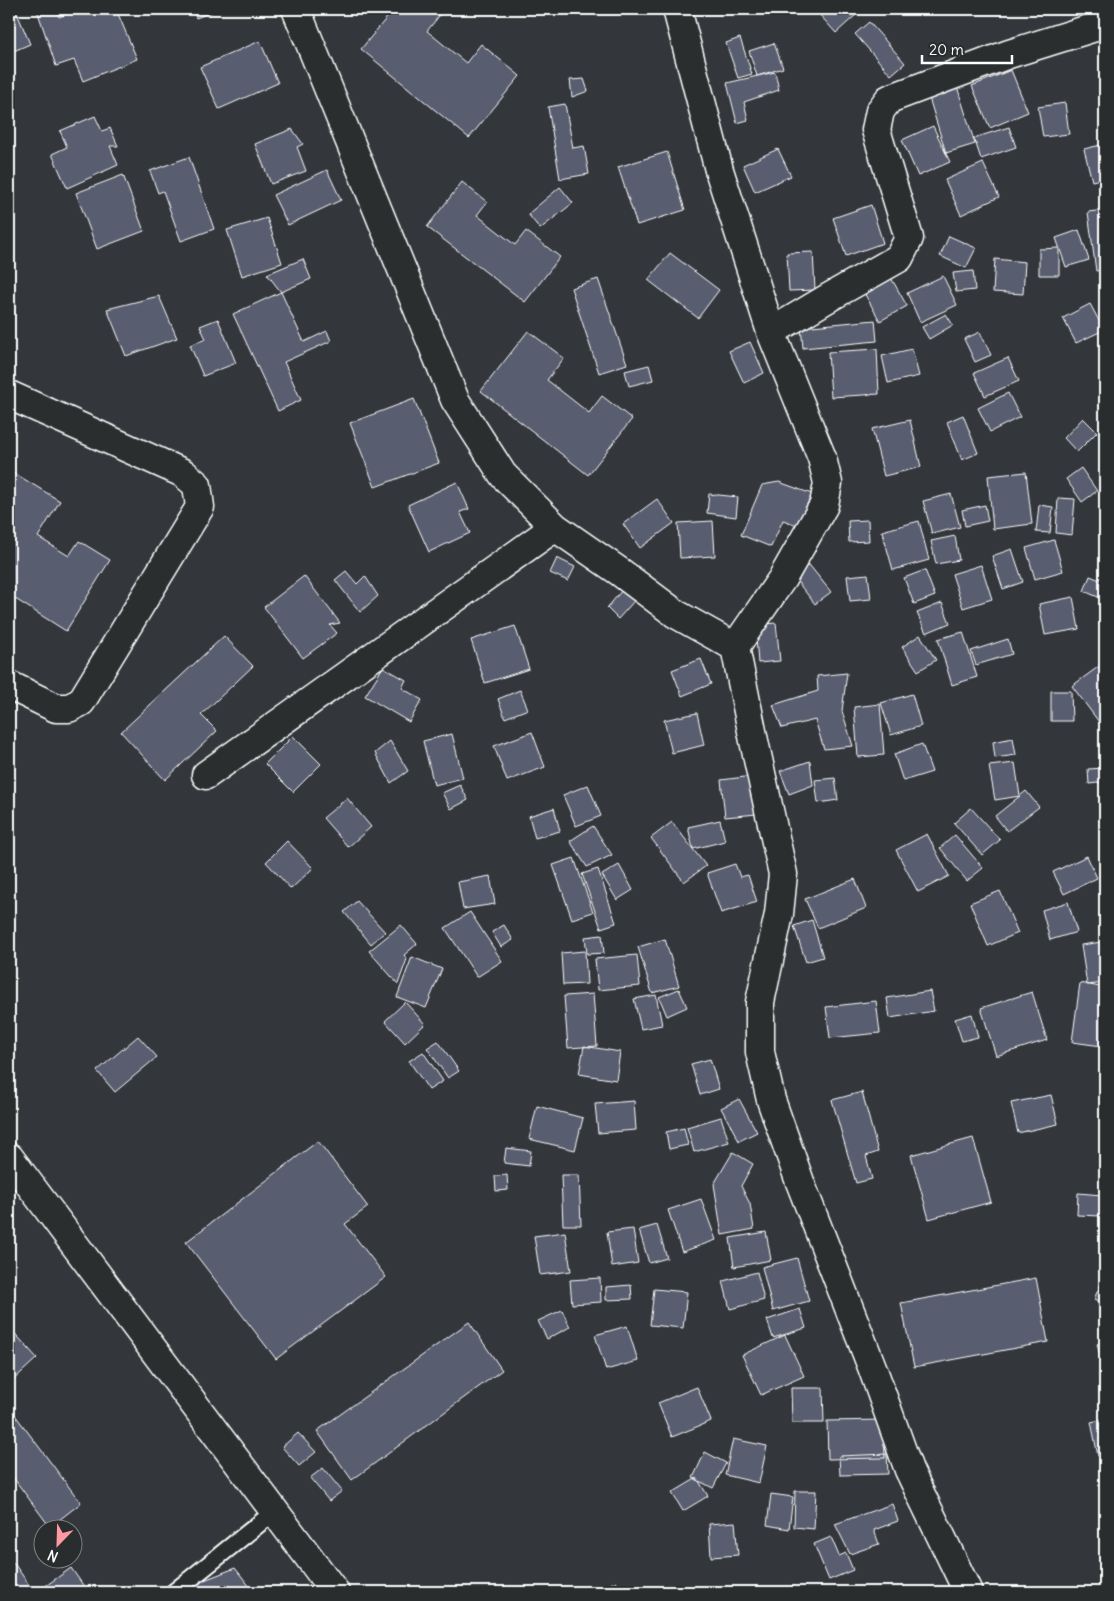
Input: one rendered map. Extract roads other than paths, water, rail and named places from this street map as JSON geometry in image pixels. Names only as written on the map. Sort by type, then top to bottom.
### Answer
[{"type":"street","points":[[296,9],[455,400],[503,475],[555,527],[676,614],[735,647]]},
{"type":"street","points":[[677,9],[719,170],[771,332],[822,458],[828,483],[824,505],[787,571],[735,647],[783,874],[779,914],[760,1002],[760,1052],[771,1100],[800,1182],[872,1367],[909,1470],[968,1592]]},
{"type":"street","points":[[771,332],[899,258],[909,238],[876,130],[880,111],[889,99],[1008,54],[1105,24]]},
{"type":"street","points":[[9,395],[183,472],[197,485],[200,507],[81,702],[69,708],[56,708],[9,685]]},
{"type":"street","points":[[206,775],[555,527]]},
{"type":"street","points":[[9,1157],[335,1592]]},
{"type":"lane","points":[[174,1592],[275,1511]]}]
